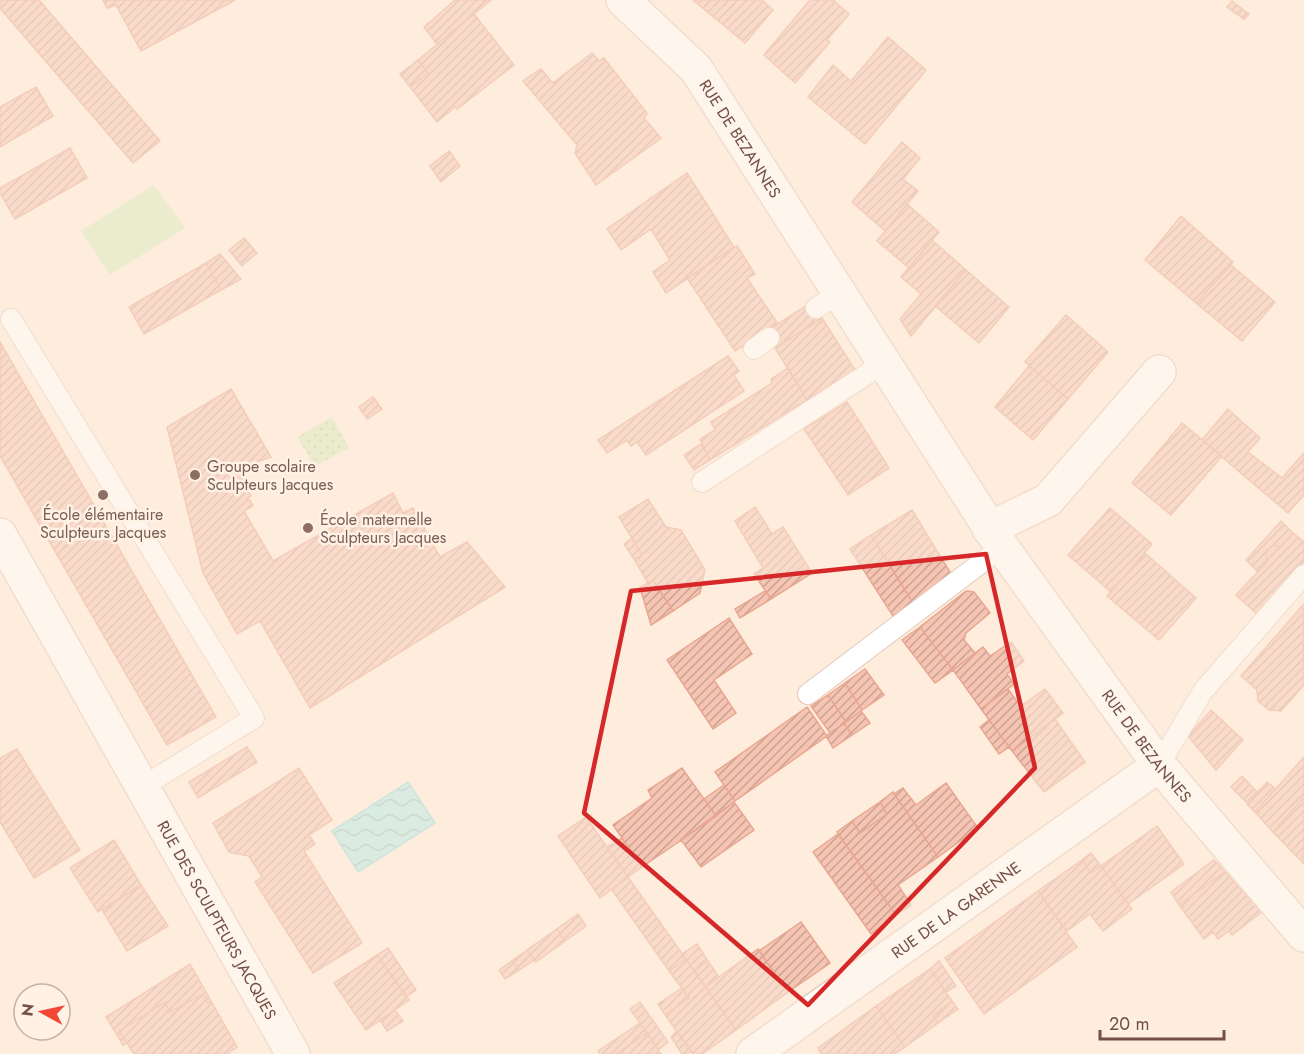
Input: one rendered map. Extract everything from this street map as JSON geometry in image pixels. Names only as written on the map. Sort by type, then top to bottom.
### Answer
[{"type":"street","name":"RUE DE BEZANNES","points":[[623,0],[696,69],[828,301],[884,363],[996,538],[1159,765],[1304,935]]},
{"type":"street","points":[[996,538],[1048,500],[1159,372]]},
{"type":"street","name":"RUE DES SCULPTEURS JACQUES","points":[[0,535],[293,1054]]},
{"type":"street","name":"RUE DE LA GARENNE","points":[[753,1054],[1159,765]]},
{"type":"lane","points":[[11,319],[254,718],[142,787]]},
{"type":"lane","points":[[702,482],[884,363]]},
{"type":"lane","points":[[808,694],[996,538]]},
{"type":"lane","points":[[1159,765],[1203,691],[1304,576]]},
{"type":"highlighted area","points":[[986,554],[1035,768],[808,1005],[584,813],[631,591]]},
{"type":"green space","points":[[154,185],[185,228],[110,275],[81,231]]},
{"type":"green space","points":[[332,417],[349,448],[314,467],[298,437]]},
{"type":"water","points":[[408,782],[435,823],[358,872],[332,831]]},
{"type":"building","points":[[0,0],[39,0],[160,141],[133,163],[0,8]]},
{"type":"building","points":[[103,0],[235,0],[141,51],[116,5],[107,8]]},
{"type":"building","points":[[455,0],[491,0],[437,44],[424,27]]},
{"type":"building","points":[[693,0],[762,0],[773,10],[745,43]]},
{"type":"building","points":[[810,0],[833,0],[849,14],[827,40],[830,42],[795,83],[764,55]]},
{"type":"building","points":[[1232,1],[1249,14],[1244,19],[1227,7]]},
{"type":"building","points":[[474,14],[514,65],[437,122],[410,87],[428,73],[418,60]]},
{"type":"building","points":[[888,37],[926,70],[865,144],[808,97],[833,65],[851,81]]},
{"type":"building","points":[[592,53],[599,61],[604,58],[647,113],[644,118],[661,138],[596,185],[575,153],[577,145],[523,81],[541,69],[553,83]]},
{"type":"building","points":[[418,60],[428,73],[410,87],[400,74]]},
{"type":"building","points":[[36,87],[53,116],[0,147],[0,107]]},
{"type":"building","points":[[902,142],[920,158],[903,179],[918,191],[885,231],[852,202]]},
{"type":"building","points":[[70,148],[87,178],[15,219],[0,193],[0,188]]},
{"type":"building","points":[[449,151],[460,166],[441,182],[430,166]]},
{"type":"building","points":[[687,173],[734,247],[666,293],[653,272],[670,260],[651,229],[621,250],[607,229]]},
{"type":"building","points":[[907,204],[939,232],[909,268],[877,241]]},
{"type":"building","points":[[1181,216],[1233,262],[1196,303],[1145,260]]},
{"type":"building","points":[[244,238],[257,253],[242,266],[229,250]]},
{"type":"building","points":[[932,240],[966,270],[911,336],[900,319],[921,294],[901,277]]},
{"type":"building","points":[[737,246],[755,274],[747,278],[778,324],[735,351],[687,278]]},
{"type":"building","points":[[220,254],[241,279],[221,290],[206,263]]},
{"type":"building","points":[[206,263],[221,290],[144,334],[129,307]]},
{"type":"building","points":[[1231,265],[1275,302],[1242,341],[1196,303]]},
{"type":"building","points":[[966,270],[1009,307],[979,343],[935,306]]},
{"type":"building","points":[[812,302],[822,318],[775,348],[765,332]]},
{"type":"building","points":[[1066,315],[1108,352],[1068,399],[1025,362]]},
{"type":"building","points":[[822,318],[855,370],[807,400],[775,348]]},
{"type":"building","points":[[0,342],[216,717],[167,745],[0,456]]},
{"type":"building","points":[[728,356],[739,371],[734,375],[744,391],[646,455],[637,442],[631,446],[627,440],[607,453],[598,440]]},
{"type":"building","points":[[1029,366],[1068,399],[1033,440],[995,407]]},
{"type":"building","points":[[788,368],[807,400],[710,460],[700,439],[715,430],[711,422],[772,383],[771,379]]},
{"type":"building","points":[[231,389],[271,457],[237,469],[251,496],[248,497],[253,506],[244,511],[273,561],[393,493],[403,513],[413,508],[440,557],[467,542],[505,587],[310,708],[260,621],[237,634],[203,573],[167,427]]},
{"type":"building","points":[[373,397],[382,409],[367,419],[359,407]]},
{"type":"building","points":[[847,402],[889,468],[848,495],[804,429]]},
{"type":"building","points":[[1228,409],[1260,438],[1248,452],[1282,478],[1304,453],[1304,495],[1288,513],[1202,440]]},
{"type":"building","points":[[1182,423],[1222,456],[1171,515],[1132,483]]},
{"type":"building","points":[[701,444],[710,460],[694,470],[684,455]]},
{"type":"building","points":[[648,499],[666,527],[681,530],[705,570],[700,593],[673,611],[653,580],[648,583],[634,559],[642,555],[619,517]]},
{"type":"building","points":[[755,507],[772,534],[783,527],[812,573],[771,599],[754,574],[763,568],[735,521]]},
{"type":"building","points":[[1110,508],[1152,544],[1111,592],[1068,555]]},
{"type":"building","points":[[912,510],[953,577],[913,603],[871,535]]},
{"type":"building","points":[[1281,521],[1293,533],[1281,547],[1273,545],[1266,551],[1267,562],[1258,572],[1246,560]]},
{"type":"building","points":[[1293,533],[1304,542],[1304,561],[1257,614],[1236,595],[1267,562],[1266,551],[1273,545],[1281,547]]},
{"type":"building","points":[[871,535],[913,603],[893,616],[850,549]]},
{"type":"building","points":[[632,538],[642,555],[634,559],[624,544]]},
{"type":"building","points":[[1145,553],[1196,598],[1159,640],[1107,596]]},
{"type":"building","points":[[653,580],[673,611],[651,625],[640,587]]},
{"type":"building","points":[[765,591],[771,599],[740,618],[735,609]]},
{"type":"building","points":[[966,591],[974,592],[990,613],[966,633],[964,640],[975,653],[953,670],[920,627]]},
{"type":"building","points":[[1303,605],[1304,685],[1281,711],[1269,710],[1258,701],[1257,690],[1241,676]]},
{"type":"building","points":[[729,618],[752,654],[714,680],[736,713],[713,729],[667,660]]},
{"type":"building","points":[[920,627],[953,670],[935,683],[902,640]]},
{"type":"building","points":[[1011,642],[1024,661],[1007,674],[1014,684],[981,709],[953,670],[983,647],[990,656]]},
{"type":"building","points":[[865,669],[884,695],[862,710],[845,683]]},
{"type":"building","points":[[845,683],[862,710],[846,722],[828,695]]},
{"type":"building","points":[[1008,689],[1018,703],[1024,704],[1045,689],[1063,713],[1012,751],[981,709]]},
{"type":"building","points":[[828,695],[846,722],[830,733],[811,706]]},
{"type":"building","points":[[807,707],[827,736],[735,801],[715,772]]},
{"type":"building","points":[[1211,710],[1243,740],[1216,770],[1188,736]]},
{"type":"building","points":[[861,711],[870,723],[852,735],[844,723]]},
{"type":"building","points":[[1055,719],[1085,762],[1044,792],[1012,751]]},
{"type":"building","points":[[989,720],[1009,747],[999,754],[980,727]]},
{"type":"building","points":[[844,723],[852,735],[833,748],[826,736]]},
{"type":"building","points":[[247,747],[257,762],[198,798],[189,782]]},
{"type":"building","points":[[17,749],[80,850],[34,878],[0,822],[0,758]]},
{"type":"building","points":[[1304,757],[1304,797],[1273,832],[1255,812]]},
{"type":"building","points":[[299,768],[332,820],[309,835],[315,844],[304,851],[362,943],[313,973],[255,882],[262,877],[249,856],[229,852],[213,823]]},
{"type":"building","points":[[682,768],[716,816],[642,867],[613,825],[652,798],[648,790]]},
{"type":"building","points":[[1242,776],[1257,792],[1246,802],[1231,787]]},
{"type":"building","points":[[1267,782],[1276,789],[1255,812],[1247,804]]},
{"type":"building","points":[[946,783],[978,828],[938,857],[894,794],[903,788],[916,805]]},
{"type":"building","points":[[724,785],[735,801],[716,816],[704,799]]},
{"type":"building","points":[[893,792],[938,857],[898,885],[911,905],[896,915],[837,832],[852,821],[860,833],[887,814],[880,802]]},
{"type":"building","points":[[1304,797],[1304,864],[1273,832]]},
{"type":"building","points":[[734,802],[754,830],[701,867],[681,840]]},
{"type":"building","points":[[880,802],[887,814],[860,833],[852,821]]},
{"type":"building","points":[[586,817],[628,877],[600,898],[558,836]]},
{"type":"building","points":[[1157,826],[1184,864],[1128,904],[1101,866]]},
{"type":"building","points":[[838,834],[896,915],[871,934],[813,852]]},
{"type":"building","points":[[622,838],[642,867],[628,877],[607,847]]},
{"type":"building","points":[[114,840],[141,885],[98,912],[70,868]]},
{"type":"building","points":[[1091,853],[1101,866],[1091,873],[1082,860]]},
{"type":"building","points":[[1082,860],[1091,873],[1101,866],[1132,909],[1103,931],[1090,914],[1067,931],[1038,891]]},
{"type":"building","points":[[1214,860],[1225,872],[1179,905],[1171,892]]},
{"type":"building","points":[[1225,872],[1262,912],[1232,935],[1229,931],[1218,939],[1213,932],[1204,939],[1179,905]]},
{"type":"building","points":[[628,877],[686,959],[669,971],[612,890]]},
{"type":"building","points":[[141,885],[168,926],[127,951],[102,910]]},
{"type":"building","points":[[1038,891],[1077,947],[984,1014],[945,958]]},
{"type":"building","points":[[578,914],[586,926],[565,941],[557,929]]},
{"type":"building","points":[[801,922],[830,963],[788,992],[759,951]]},
{"type":"building","points":[[557,929],[565,941],[536,962],[527,950]]},
{"type":"building","points":[[697,944],[708,961],[694,971],[682,954]]},
{"type":"building","points":[[388,948],[416,990],[406,997],[377,955]]},
{"type":"building","points":[[758,949],[788,992],[736,1030],[705,987]]},
{"type":"building","points":[[527,950],[534,960],[519,970],[512,961]]},
{"type":"building","points":[[377,955],[409,1000],[366,1030],[334,983]]},
{"type":"building","points":[[686,959],[736,1030],[702,1054],[693,1054],[665,1015],[689,998],[669,971]]},
{"type":"building","points":[[512,961],[519,970],[505,979],[499,970]]},
{"type":"building","points":[[708,961],[719,977],[705,987],[694,971]]},
{"type":"building","points":[[939,961],[956,986],[946,992],[930,969]]},
{"type":"building","points":[[190,964],[211,1001],[208,1003],[203,994],[170,1012],[165,1002],[119,1031],[127,1043],[123,1045],[106,1017]]},
{"type":"building","points":[[930,969],[952,1001],[933,1016],[938,1023],[905,1047],[876,1006]]},
{"type":"building","points":[[682,988],[689,998],[665,1015],[658,1004]]},
{"type":"building","points":[[203,994],[208,1003],[211,1001],[237,1047],[227,1054],[134,1054],[119,1031],[165,1002],[170,1012]]},
{"type":"building","points":[[952,1001],[958,1009],[938,1023],[933,1016]]},
{"type":"building","points":[[640,1002],[668,1042],[658,1050],[630,1009]]},
{"type":"building","points":[[876,1006],[905,1047],[894,1054],[821,1054],[818,1048]]},
{"type":"building","points":[[395,1010],[403,1021],[387,1031],[380,1020]]},
{"type":"building","points":[[640,1023],[647,1033],[616,1054],[600,1054],[598,1051]]},
{"type":"building","points":[[677,1031],[692,1052],[682,1054],[671,1037]]},
{"type":"building","points":[[647,1033],[661,1054],[616,1054]]},
{"type":"place","name":"Groupe scolaire Sculpteurs Jacques","points":[[195,475]]},
{"type":"place","name":"École élémentaire Sculpteurs Jacques","points":[[103,495]]},
{"type":"place","name":"École maternelle Sculpteurs Jacques","points":[[308,528]]}]
